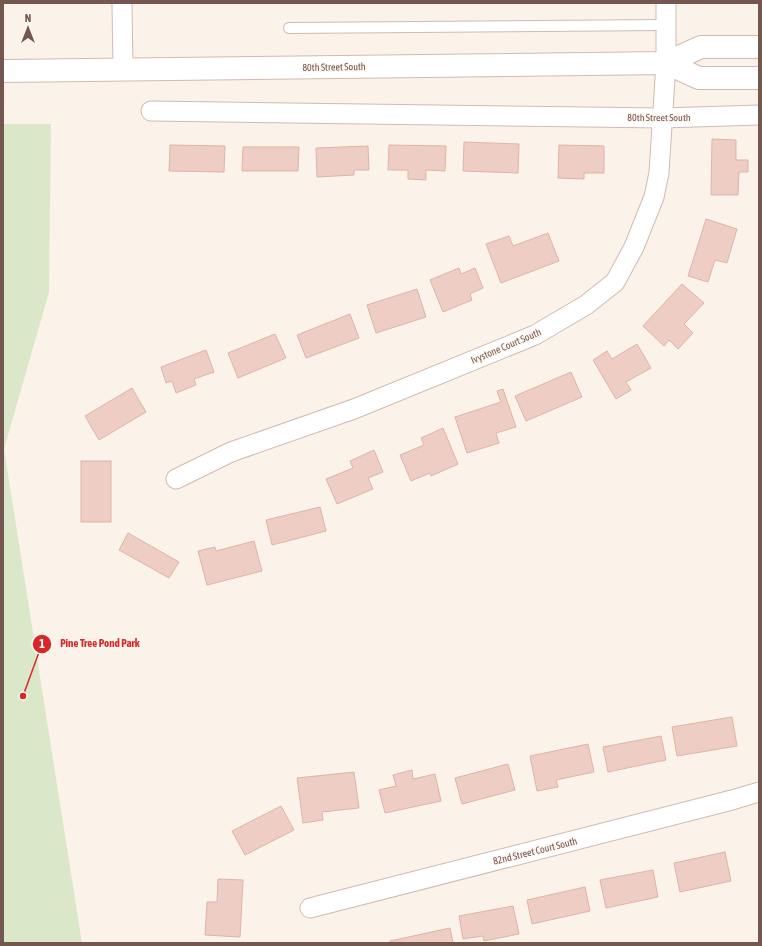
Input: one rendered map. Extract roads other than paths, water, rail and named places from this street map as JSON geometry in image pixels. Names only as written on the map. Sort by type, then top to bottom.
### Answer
[{"type":"main road","name":"80th Street South","points":[[3,71],[666,63],[701,47],[759,47]]},
{"type":"main road","name":"80th Street South","points":[[666,63],[699,78],[759,78]]},
{"type":"street","points":[[122,3],[123,70]]},
{"type":"street","name":"Ivystone Court South","points":[[176,479],[231,452],[354,409],[535,336],[586,306],[615,282],[634,247],[643,226],[654,197],[659,173],[666,63],[666,3]]},
{"type":"street","name":"80th Street South","points":[[151,110],[662,118],[759,115]]},
{"type":"street","name":"82nd Street Court South","points":[[310,908],[759,792]]},
{"type":"lane","points":[[289,28],[666,25]]},
{"type":"place","name":"Pine Tree Pond Park","points":[[23,696]]}]
